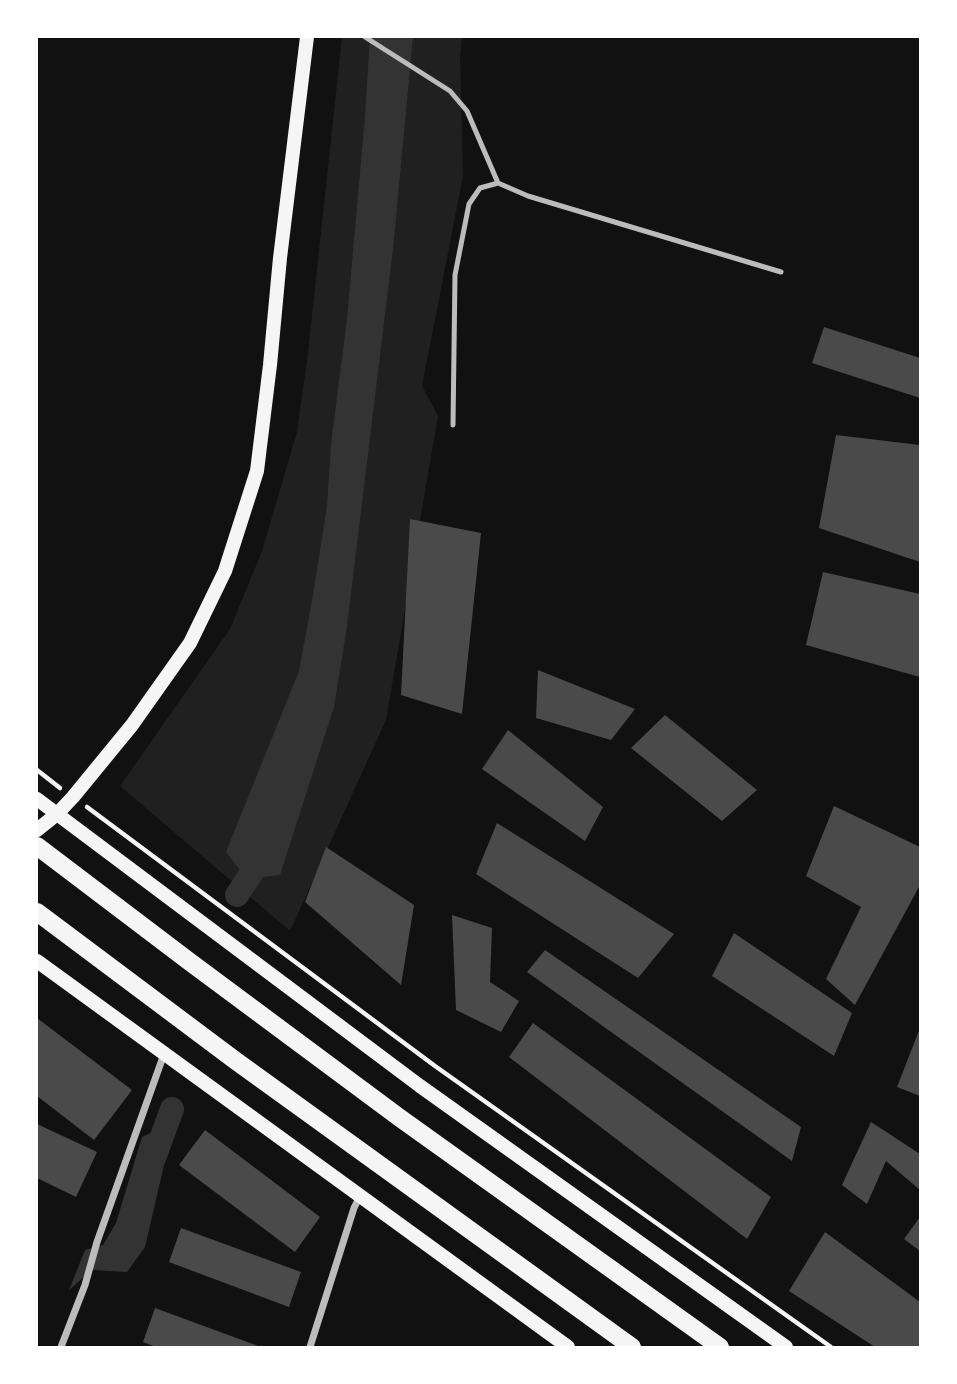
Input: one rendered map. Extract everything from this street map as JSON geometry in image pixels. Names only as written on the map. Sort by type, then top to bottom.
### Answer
[{"type":"main road","points":[[37,830],[73,797],[132,725],[190,643],[225,571],[257,471],[307,37]]},
{"type":"main road","points":[[37,799],[420,1086],[786,1347]]},
{"type":"main road","points":[[37,846],[400,1118],[720,1347]]},
{"type":"main road","points":[[37,912],[236,1061],[632,1347]]},
{"type":"main road","points":[[37,961],[568,1347]]},
{"type":"street","points":[[61,1347],[164,1054]]},
{"type":"street","points":[[310,1347],[360,1196]]},
{"type":"lane","points":[[365,37],[450,91],[467,111],[498,183]]},
{"type":"lane","points":[[453,425],[455,275],[470,204],[480,188],[498,183],[528,196],[782,272]]},
{"type":"path","points":[[37,770],[435,1066],[831,1347]]},
{"type":"shaded area","points":[[342,37],[462,37],[460,57],[463,176],[422,386],[438,416],[386,720],[290,931],[120,786],[230,629],[262,551],[297,432]]},
{"type":"shaded area","points":[[370,37],[413,37],[393,249],[347,626],[334,707],[280,875],[247,879],[226,852],[299,671],[327,506],[331,444],[347,319]]},
{"type":"shaded area","points":[[166,1126],[168,1148],[145,1247],[127,1272],[92,1270],[69,1290],[85,1250],[103,1245],[116,1223],[142,1137]]},
{"type":"building","points":[[824,327],[920,358],[920,398],[812,363]]},
{"type":"building","points":[[836,435],[920,445],[920,562],[819,528]]},
{"type":"building","points":[[410,519],[481,533],[462,714],[401,695]]},
{"type":"building","points":[[823,572],[920,594],[920,677],[806,645]]},
{"type":"building","points":[[538,670],[635,709],[611,740],[536,718]]},
{"type":"building","points":[[665,715],[757,790],[722,821],[631,748]]},
{"type":"building","points":[[508,730],[603,807],[585,841],[482,769]]},
{"type":"building","points":[[834,806],[920,847],[920,885],[855,1005],[826,979],[861,907],[806,876]]},
{"type":"building","points":[[497,823],[674,934],[638,978],[476,874]]},
{"type":"building","points":[[326,847],[414,905],[401,985],[305,902]]},
{"type":"building","points":[[452,915],[492,928],[490,982],[519,1001],[501,1032],[456,1010]]},
{"type":"building","points":[[734,933],[852,1013],[834,1056],[712,976]]},
{"type":"building","points":[[545,950],[801,1127],[792,1161],[527,972]]},
{"type":"building","points":[[37,1018],[132,1090],[94,1140],[37,1096]]},
{"type":"building","points":[[533,1023],[771,1197],[747,1239],[509,1057]]},
{"type":"building","points":[[920,1028],[920,1096],[897,1087]]},
{"type":"building","points":[[871,1122],[920,1154],[920,1190],[886,1161],[867,1204],[842,1185]]},
{"type":"building","points":[[37,1124],[97,1152],[76,1197],[37,1178]]},
{"type":"building","points":[[205,1130],[320,1217],[295,1252],[179,1165]]},
{"type":"building","points":[[920,1217],[920,1251],[904,1239]]},
{"type":"building","points":[[181,1228],[301,1272],[289,1307],[169,1262]]},
{"type":"building","points":[[825,1232],[920,1302],[920,1347],[875,1347],[789,1291]]},
{"type":"building","points":[[155,1308],[261,1347],[156,1347],[143,1342]]},
{"type":"waterway","points":[[237,895],[266,851]]},
{"type":"waterway","points":[[154,1158],[172,1109]]}]
